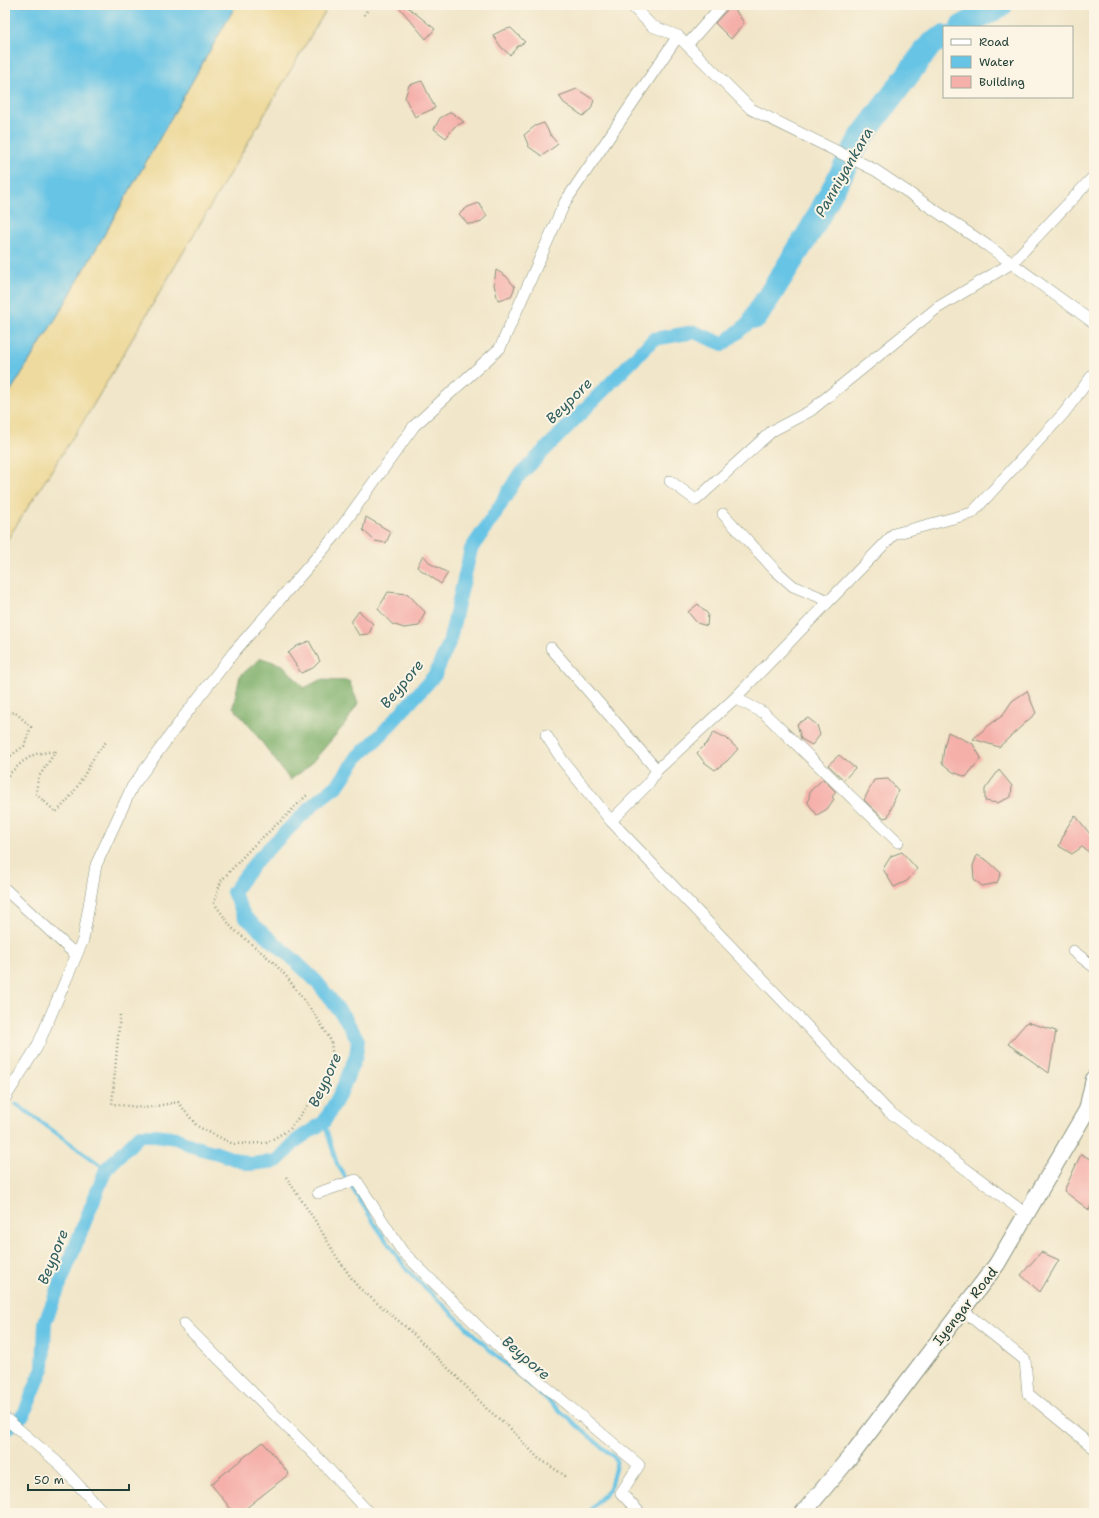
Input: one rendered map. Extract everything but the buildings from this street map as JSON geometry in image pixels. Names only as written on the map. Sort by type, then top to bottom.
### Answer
[{"type":"main road","name":"Iyengar Road","points":[[803,1513],[851,1456],[961,1309],[997,1264],[1087,1110],[1094,1079]]},
{"type":"street","points":[[631,5],[652,26],[678,36],[751,108],[875,170],[988,246],[1094,323]]},
{"type":"street","points":[[687,45],[722,5]]},
{"type":"street","points":[[5,1098],[37,1047],[83,940],[96,865],[132,788],[185,715],[234,652],[335,536],[414,426],[500,348],[565,202],[678,36]]},
{"type":"street","points":[[670,481],[696,500],[772,431],[810,411],[937,308],[1012,263],[1094,176]]},
{"type":"street","points":[[611,821],[648,784],[657,770],[735,698],[894,534],[972,513],[1064,413],[1094,373]]},
{"type":"street","points":[[723,514],[775,570],[793,586],[829,601]]},
{"type":"street","points":[[551,648],[657,770]]},
{"type":"street","points":[[735,698],[764,713],[898,842]]},
{"type":"street","points":[[546,735],[563,761],[611,821],[888,1111],[1026,1214]]},
{"type":"street","points":[[5,890],[76,955]]},
{"type":"street","points":[[1074,951],[1094,967]]},
{"type":"street","points":[[318,1193],[356,1180],[402,1251],[502,1350],[639,1465],[621,1493],[640,1513]]},
{"type":"street","points":[[961,1309],[1025,1360],[1028,1394],[1094,1448]]},
{"type":"street","points":[[184,1324],[322,1462],[369,1513]]},
{"type":"street","points":[[5,1418],[57,1462],[104,1513]]},
{"type":"path","points":[[364,15],[371,5]]},
{"type":"path","points":[[5,716],[15,712],[31,727],[24,746],[5,760]]},
{"type":"path","points":[[5,778],[22,762],[35,754],[56,751],[38,778],[36,794],[56,812],[68,800],[81,781],[98,750],[106,742]]},
{"type":"path","points":[[120,1015],[112,1104],[146,1108],[178,1102],[197,1126],[233,1144],[266,1143],[290,1129],[334,1069],[331,1041],[318,1020],[286,976],[272,961],[232,928],[214,903],[221,881],[252,847],[308,794]]},
{"type":"path","points":[[286,1177],[316,1222],[338,1259],[358,1287],[407,1328],[488,1409],[509,1427],[538,1458],[566,1477]]},
{"type":"green space","points":[[261,658],[283,665],[304,688],[320,680],[349,681],[358,703],[346,723],[308,767],[290,780],[252,729],[233,707],[240,676]]},
{"type":"sand","points":[[236,5],[329,5],[91,409],[5,543],[5,400],[61,310]]},
{"type":"water","points":[[5,5],[236,5],[61,310],[5,400]]},
{"type":"waterway","name":"Panniyankara","points":[[964,26],[1001,5]]},
{"type":"waterway","name":"Panniyankara","points":[[756,317],[812,228],[860,139],[930,45],[943,38]]},
{"type":"waterway","name":"Beypore","points":[[5,1431],[24,1414],[43,1368],[45,1322],[106,1169],[140,1135],[155,1135],[176,1138],[195,1147],[249,1164],[277,1161],[297,1140],[324,1122],[341,1092],[356,1056],[358,1040],[345,1018],[317,982],[245,917],[233,892],[258,859],[316,802],[338,785],[358,756],[377,739],[435,675],[449,643],[471,549],[495,514],[516,479],[654,339],[694,332],[723,344],[756,317]]},
{"type":"waterway","points":[[16,1104],[106,1169]]},
{"type":"waterway","name":"Beypore","points":[[324,1122],[337,1164],[376,1226],[407,1270],[493,1353],[617,1460],[610,1488],[587,1513]]}]
